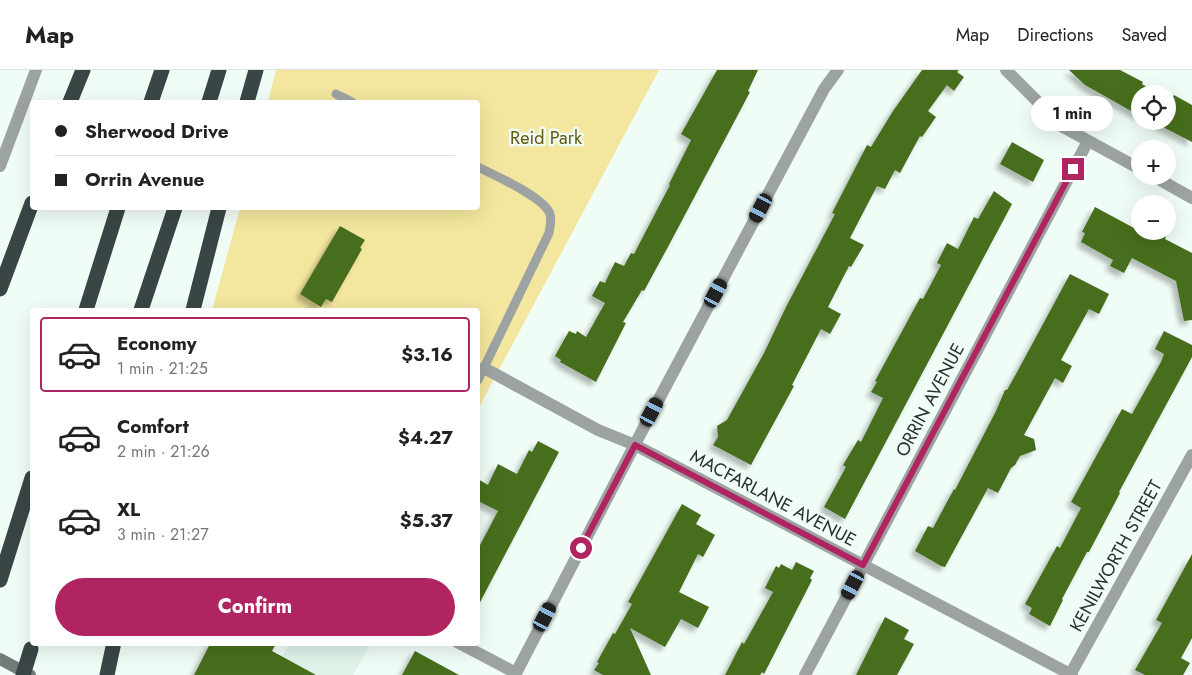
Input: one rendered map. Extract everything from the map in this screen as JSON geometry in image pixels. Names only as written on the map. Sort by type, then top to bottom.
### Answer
[{"type":"highway","points":[[71,100],[83,70]]},
{"type":"highway","points":[[152,100],[162,70]]},
{"type":"highway","points":[[210,100],[219,70]]},
{"type":"highway","points":[[248,100],[256,70]]},
{"type":"highway","points":[[0,289],[30,208]]},
{"type":"highway","points":[[87,308],[117,210]]},
{"type":"highway","points":[[142,308],[173,210]]},
{"type":"highway","points":[[193,308],[218,210]]},
{"type":"highway","points":[[0,580],[30,484]]},
{"type":"highway","points":[[23,675],[32,646]]},
{"type":"highway","points":[[107,675],[113,646]]},
{"type":"main road","points":[[0,659],[30,675]]},
{"type":"street","points":[[0,166],[36,70]]},
{"type":"street","points":[[464,646],[515,674],[824,89],[838,70]]},
{"type":"street","points":[[1006,70],[1063,126],[1088,142],[1131,164]]},
{"type":"street","name":"ORRIN AVENUE","points":[[805,675],[1088,142]]},
{"type":"street","points":[[1169,185],[1192,198]]},
{"type":"street","name":"MACFARLANE AVENUE","points":[[484,368],[598,430],[635,445],[1071,675]]},
{"type":"street","name":"KENILWORTH STREET","points":[[1071,675],[1192,455]]},
{"type":"lane","points":[[336,94],[348,100]]},
{"type":"lane","points":[[480,168],[527,192],[544,205],[550,212],[551,220],[548,233],[480,376]]},
{"type":"shaded area","points":[[288,646],[369,646],[353,675],[272,675]]},
{"type":"green space","name":"Reid Park","points":[[276,70],[659,70],[480,405],[480,308],[213,308],[239,210],[480,210],[480,100],[268,100]]},
{"type":"building","points":[[717,70],[758,70],[748,91],[750,92],[669,245],[644,291],[642,290],[623,322],[626,323],[596,382],[560,362],[561,360],[555,356],[569,331],[576,334],[577,331],[586,337],[605,303],[592,296],[600,281],[605,283],[615,262],[624,266],[631,253],[634,254],[691,140],[681,134]]},
{"type":"building","points":[[922,70],[959,70],[957,72],[964,77],[954,91],[947,85],[928,111],[936,117],[922,137],[920,136],[900,173],[895,170],[885,189],[877,186],[850,238],[864,245],[851,267],[849,266],[828,307],[841,314],[830,334],[821,329],[792,385],[794,386],[751,465],[713,445],[718,437],[717,426],[727,420],[764,353],[835,214],[832,213],[867,145],[871,147],[893,111]]},
{"type":"building","points":[[1069,70],[1120,70],[1143,82],[1144,85],[1131,85],[1131,111],[1085,85]]},
{"type":"building","points":[[1176,96],[1192,105],[1192,142],[1169,130],[1176,130]]},
{"type":"building","points":[[1012,142],[1044,160],[1033,182],[1000,164]]},
{"type":"building","points":[[994,191],[1012,204],[845,519],[824,507],[846,467],[843,465],[858,440],[861,442],[883,398],[871,392],[877,382],[875,381],[920,298],[923,299],[941,265],[937,263],[947,243],[958,249],[974,217],[978,219]]},
{"type":"building","points":[[1095,207],[1131,226],[1131,240],[1167,240],[1192,253],[1192,320],[1184,321],[1176,281],[1132,258],[1124,273],[1110,266],[1113,260],[1081,242],[1085,233],[1082,232]]},
{"type":"building","points":[[340,226],[365,240],[360,248],[362,249],[332,302],[326,299],[321,307],[300,294]]},
{"type":"building","points":[[1070,274],[1109,294],[1099,314],[1089,309],[1061,360],[1072,366],[1063,383],[1055,378],[1024,435],[1034,439],[1036,450],[1020,456],[1011,468],[998,493],[988,488],[945,567],[941,566],[915,551],[928,526],[933,528],[955,490],[1005,390],[1007,390],[1016,374]]},
{"type":"building","points":[[1164,331],[1192,345],[1192,357],[1089,552],[1087,552],[1062,599],[1050,626],[1029,614],[1032,608],[1025,604],[1057,546],[1060,548],[1081,508],[1071,502],[1122,409],[1132,414],[1161,362],[1164,354],[1155,349]]},
{"type":"building","points":[[538,441],[559,452],[480,602],[480,545],[498,511],[480,502],[480,480],[488,485],[498,464],[517,474],[529,450],[532,452]]},
{"type":"building","points":[[682,504],[701,515],[696,524],[715,535],[703,557],[698,554],[679,592],[709,607],[698,628],[681,619],[665,647],[630,628],[651,675],[603,675],[594,670],[599,663],[597,662],[632,604],[628,602]]},
{"type":"building","points":[[1192,554],[1192,638],[1181,658],[1190,663],[1183,675],[1145,675],[1135,670],[1162,623],[1156,620]]},
{"type":"building","points":[[796,562],[814,571],[810,578],[812,580],[764,674],[762,672],[760,675],[725,675],[742,642],[744,644],[773,592],[765,588],[776,566],[779,568],[781,564],[792,570]]},
{"type":"building","points":[[885,617],[909,630],[904,639],[914,644],[897,675],[856,675]]},
{"type":"building","points":[[209,646],[275,646],[272,651],[316,675],[194,675]]},
{"type":"building","points":[[415,651],[459,675],[402,675]]},
{"type":"route","points":[[581,548],[635,445],[863,565],[1073,169]]}]
